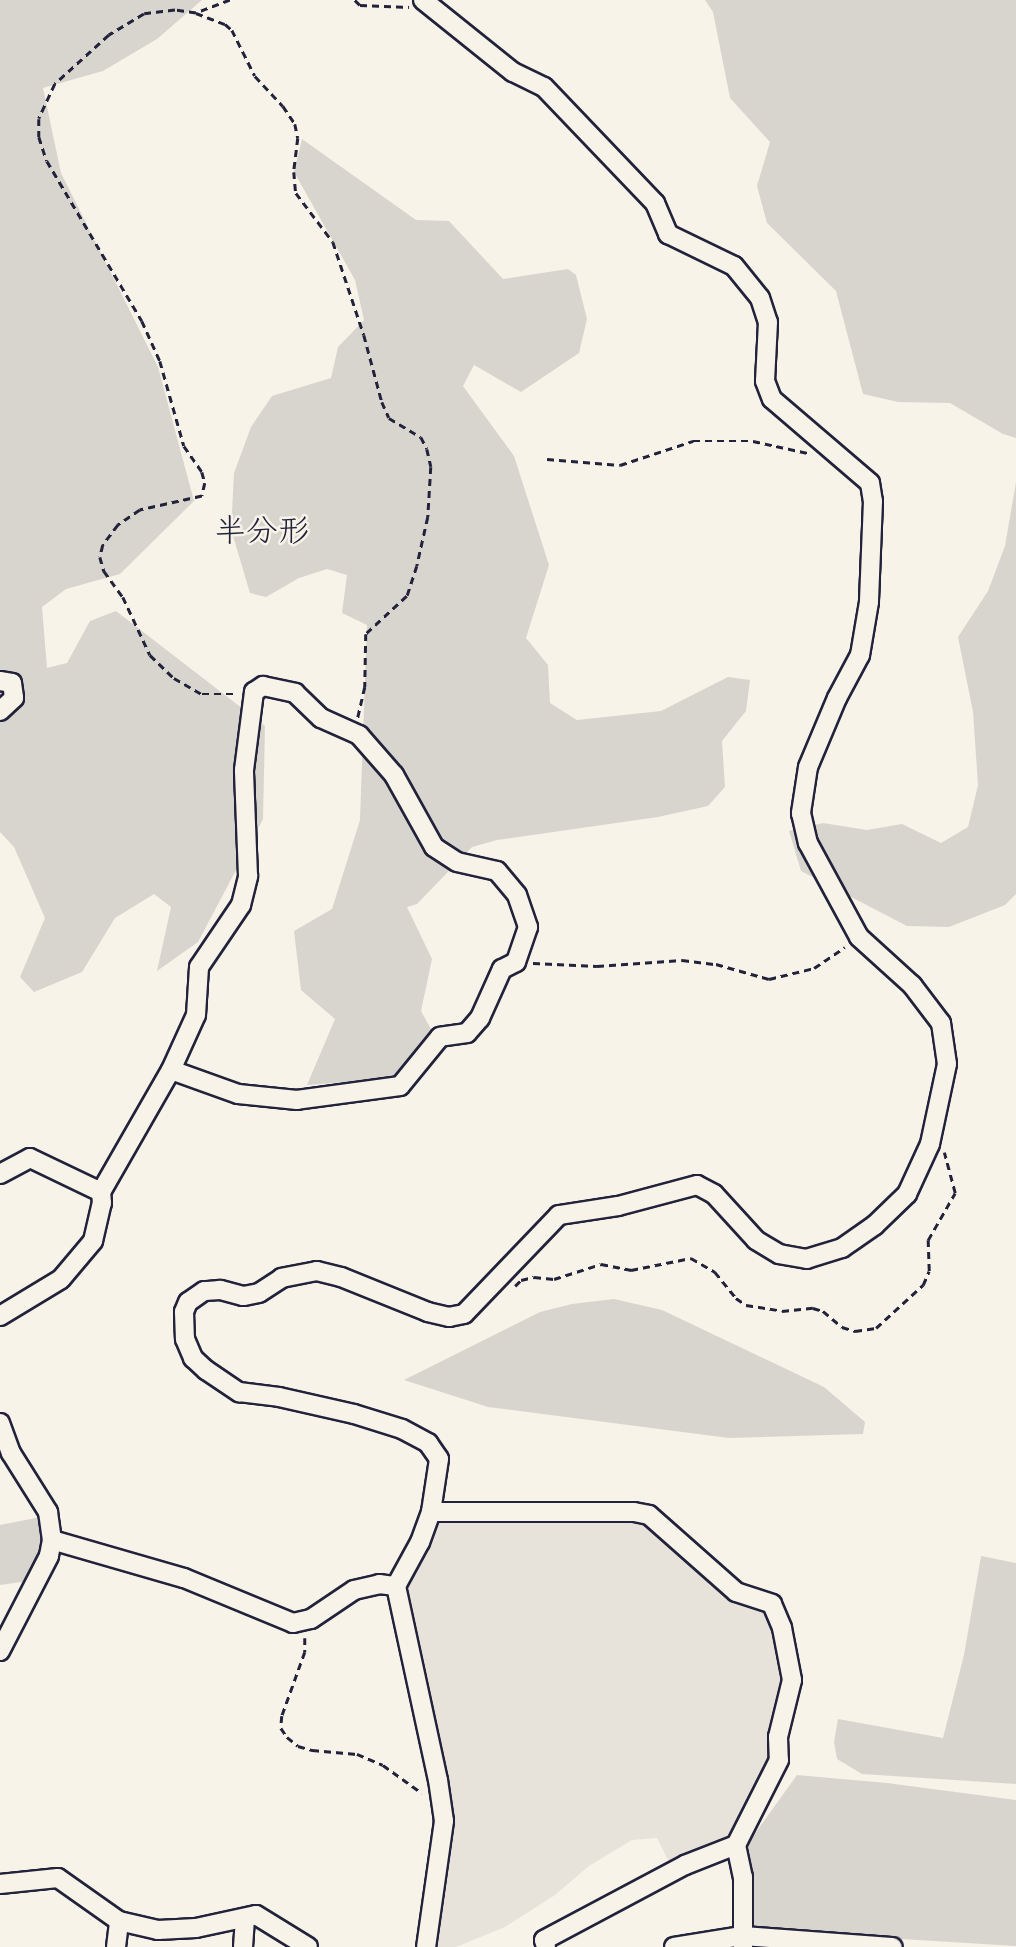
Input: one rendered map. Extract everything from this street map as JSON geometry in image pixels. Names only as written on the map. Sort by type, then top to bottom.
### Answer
[{"type":"street","points":[[426,1947],[439,1863],[442,1808],[396,1586],[420,1542],[431,1512],[439,1459],[428,1443],[402,1430],[355,1414],[239,1392],[193,1358],[185,1339],[184,1312],[188,1302],[204,1291],[220,1290],[243,1296],[259,1293],[282,1279],[317,1271],[341,1277],[428,1312],[449,1317],[464,1314],[559,1215],[618,1206],[697,1185],[714,1194],[756,1240],[779,1254],[807,1259],[842,1248],[875,1225],[907,1194],[933,1133],[947,1064],[942,1023],[912,985],[859,937],[808,843],[801,813],[808,767],[837,698],[860,654],[869,602],[873,500],[870,483],[772,399],[765,381],[768,323],[760,298],[734,266],[668,234],[654,203],[544,87],[513,72],[427,3]]},
{"type":"street","points":[[0,681],[12,683],[14,698],[0,711]]},
{"type":"street","points":[[0,1315],[61,1279],[93,1241],[102,1203],[101,1192],[171,1070],[195,1015],[199,967],[241,905],[248,876],[244,770],[254,692],[263,686],[295,693],[321,718],[354,733],[394,775],[434,847],[457,862],[497,871],[517,895],[528,926],[516,962],[502,969],[480,1018],[467,1033],[440,1037],[400,1086],[297,1100],[238,1094],[171,1070]]},
{"type":"street","points":[[0,1174],[30,1158],[101,1192]]},
{"type":"street","points":[[0,1423],[11,1453],[48,1512],[52,1541],[49,1556],[0,1650]]},
{"type":"street","points":[[431,1512],[634,1511],[649,1515],[736,1592],[772,1604],[782,1628],[792,1680],[778,1737],[779,1760],[736,1845],[743,1877],[742,1942]]},
{"type":"street","points":[[52,1541],[184,1578],[293,1623],[311,1619],[354,1590],[379,1584],[396,1586]]},
{"type":"street","points":[[546,1947],[544,1940],[685,1865],[736,1845]]},
{"type":"street","points":[[0,1884],[58,1878],[118,1922],[158,1930],[195,1928],[256,1915],[308,1947]]},
{"type":"street","points":[[243,1947],[245,1919]]},
{"type":"street","points":[[116,1947],[118,1922]]},
{"type":"street","points":[[674,1947],[742,1942],[894,1947]]},
{"type":"path","points":[[196,13],[230,0]]},
{"type":"path","points":[[355,0],[360,5],[395,8],[427,3]]},
{"type":"path","points":[[254,692],[202,694],[174,678],[150,655],[123,597],[104,571],[100,557],[103,545],[118,525],[140,510],[202,496],[205,483],[202,472],[184,446],[160,361],[142,321],[47,161],[38,137],[39,119],[55,84],[109,35],[144,14],[175,10],[196,13],[225,24],[232,30],[254,76],[283,106],[295,124],[298,138],[294,172],[296,193],[333,242],[364,335],[382,402],[390,418],[421,437],[427,449],[431,467],[428,517],[417,566],[407,596],[366,634],[365,687],[354,733]]},
{"type":"path","points":[[547,459],[620,466],[693,441],[753,441],[819,455]]},
{"type":"path","points":[[516,962],[597,966],[682,960],[716,964],[769,979],[814,968],[859,937]]},
{"type":"path","points":[[513,1288],[522,1280],[534,1277],[554,1279],[601,1264],[631,1270],[691,1258],[715,1272],[736,1298],[746,1305],[782,1311],[813,1308],[823,1311],[842,1327],[855,1331],[876,1328],[923,1285],[929,1271],[928,1240],[955,1194],[944,1151],[933,1133]]},
{"type":"path","points":[[300,1622],[306,1640],[305,1652],[282,1716],[281,1728],[286,1737],[305,1748],[356,1754],[383,1765],[442,1808]]},
{"type":"shaded area","points":[[0,0],[202,0],[157,39],[103,71],[43,88],[61,173],[158,367],[194,501],[120,574],[66,589],[42,607],[47,668],[67,663],[90,621],[116,611],[265,726],[263,819],[198,942],[157,971],[171,907],[154,894],[115,918],[82,972],[34,992],[20,977],[45,918],[14,847],[0,832]]},
{"type":"shaded area","points":[[705,0],[1016,0],[1016,438],[1003,434],[950,403],[898,402],[863,394],[836,291],[767,223],[757,186],[770,142],[730,98],[713,12]]},
{"type":"shaded area","points":[[302,139],[416,220],[449,221],[503,279],[568,269],[576,275],[587,319],[579,353],[521,392],[474,365],[463,386],[514,456],[549,565],[526,638],[548,665],[550,703],[577,720],[661,711],[728,677],[750,680],[746,711],[722,741],[725,787],[708,806],[658,817],[497,840],[472,847],[417,904],[407,907],[432,959],[421,1011],[432,1031],[397,1078],[307,1085],[335,1019],[301,990],[294,931],[332,909],[360,820],[367,625],[342,613],[347,575],[327,569],[299,578],[266,597],[250,593],[233,536],[232,512],[234,473],[251,427],[272,396],[331,378],[338,347],[364,320],[355,280],[294,172]]},
{"type":"shaded area","points":[[1016,482],[1016,894],[1005,905],[949,927],[907,926],[801,871],[789,831],[823,823],[867,830],[902,824],[941,843],[968,827],[978,785],[973,712],[958,637],[988,591],[1005,546]]},
{"type":"shaded area","points":[[614,1299],[662,1310],[824,1387],[865,1422],[863,1434],[729,1438],[488,1407],[404,1380],[540,1312],[572,1304]]},
{"type":"shaded area","points":[[41,1517],[43,1548],[25,1584],[21,1582],[0,1585],[0,1525]]},
{"type":"shaded area","points":[[644,1520],[771,1612],[787,1680],[777,1749],[733,1833],[720,1846],[671,1866],[657,1838],[632,1840],[589,1866],[555,1895],[505,1927],[456,1947],[436,1947],[448,1819],[404,1589],[432,1521]]},
{"type":"shaded area","points":[[981,1556],[1016,1563],[1016,1784],[862,1774],[837,1759],[834,1742],[838,1719],[943,1738],[964,1655]]},
{"type":"shaded area","points":[[797,1775],[887,1783],[1016,1800],[1016,1946],[752,1930],[744,1849]]},
{"type":"district","name":"半分形","points":[[262,531]]}]
